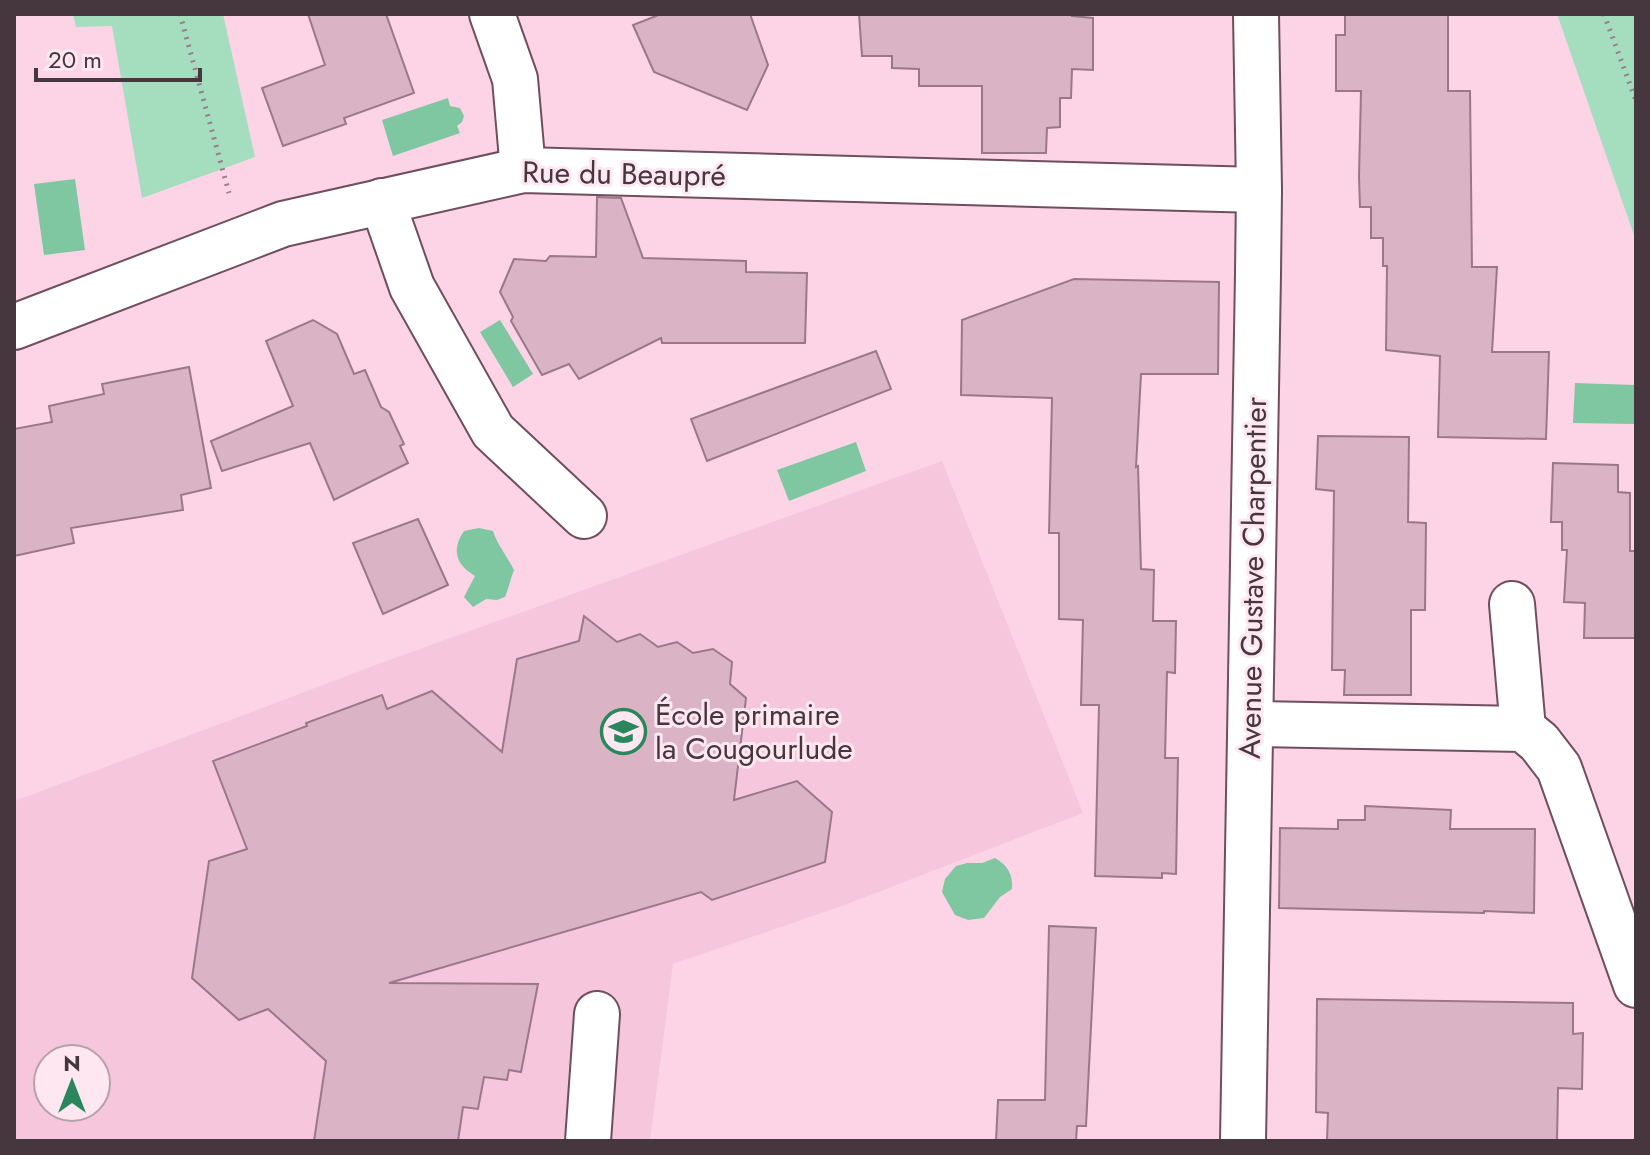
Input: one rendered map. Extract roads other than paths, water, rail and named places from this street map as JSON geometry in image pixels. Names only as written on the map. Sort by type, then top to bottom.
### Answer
[{"type":"street","points":[[492,14],[515,79],[523,170]]},
{"type":"street","name":"Avenue Gustave Charpentier","points":[[1243,1141],[1259,190],[1256,14]]},
{"type":"street","name":"Rue du Beaupré","points":[[14,327],[283,224],[523,170],[1259,190]]},
{"type":"street","points":[[382,201],[412,287],[493,431],[584,516]]},
{"type":"street","points":[[1512,604],[1523,729]]},
{"type":"street","points":[[1251,724],[1523,729],[1539,742],[1559,768],[1636,985]]},
{"type":"street","points":[[588,1141],[597,1014]]},
{"type":"place","name":"École primaire la Cougourlude","points":[[624,732]]}]
